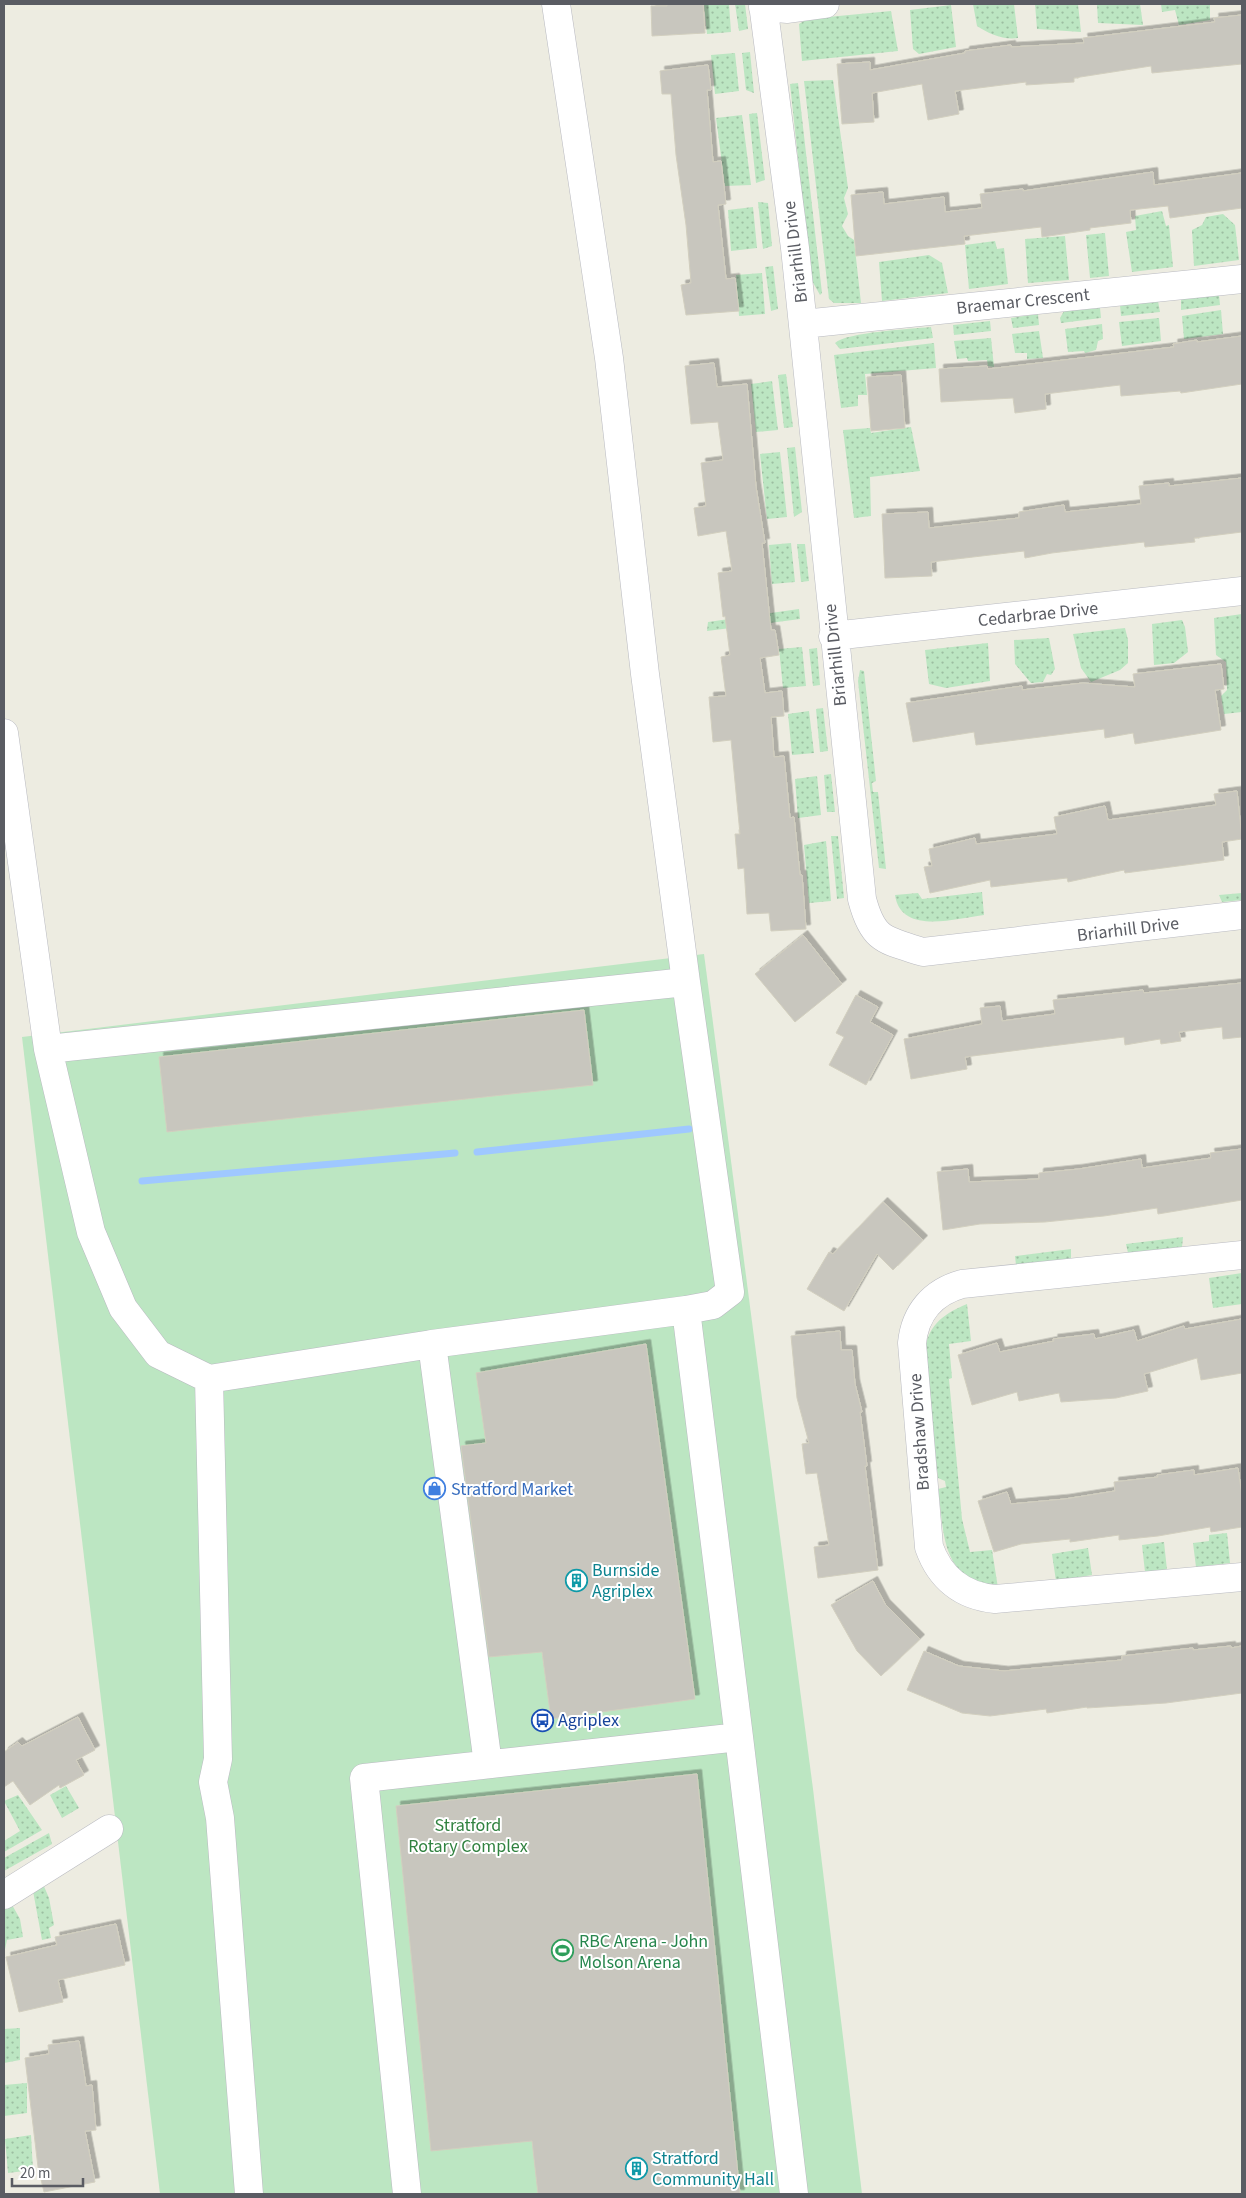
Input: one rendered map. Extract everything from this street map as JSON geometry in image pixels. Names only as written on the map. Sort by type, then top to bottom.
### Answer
[{"type":"street","points":[[4,733],[48,1049],[91,1232],[123,1308],[158,1354],[209,1379],[432,1344],[686,1310],[713,1305],[730,1292],[645,674],[609,358],[556,4]]},
{"type":"street","points":[[763,6],[788,8],[825,4]]},
{"type":"street","name":"Briarhill Drive","points":[[763,6],[803,324],[833,636],[862,899],[867,918],[874,931],[887,940],[924,952],[1242,915]]},
{"type":"street","name":"Braemar Crescent","points":[[803,324],[1242,279]]},
{"type":"street","name":"Cedarbrae Drive","points":[[833,636],[1242,591]]},
{"type":"street","points":[[48,1049],[686,982]]},
{"type":"street","name":"Bradshaw Drive","points":[[1242,1255],[962,1284],[937,1295],[924,1309],[915,1325],[912,1343],[929,1547],[940,1570],[958,1588],[970,1594],[995,1599],[1242,1578]]},
{"type":"street","points":[[686,1310],[794,2194]]},
{"type":"street","points":[[432,1344],[488,1764]]},
{"type":"street","points":[[209,1379],[218,1759],[213,1782],[220,1818],[248,2194]]},
{"type":"street","points":[[407,2194],[364,1778],[739,1737]]},
{"type":"street","points":[[4,1895],[109,1830]]},
{"type":"green space","points":[[704,4],[729,4],[731,32],[707,34]]},
{"type":"green space","points":[[735,4],[745,4],[748,29],[739,31]]},
{"type":"green space","points":[[973,4],[1014,4],[1018,38],[996,36],[977,26]]},
{"type":"green space","points":[[1035,4],[1078,4],[1081,32],[1037,29]]},
{"type":"green space","points":[[1097,4],[1140,4],[1143,25],[1098,23]]},
{"type":"green space","points":[[1161,4],[1210,4],[1210,20],[1179,25],[1175,10],[1162,12]]},
{"type":"green space","points":[[951,5],[956,47],[919,54],[913,49],[910,10]]},
{"type":"green space","points":[[891,11],[898,51],[802,61],[799,24],[807,19]]},
{"type":"green space","points":[[750,52],[754,93],[746,90],[742,53]]},
{"type":"green space","points":[[735,53],[739,91],[715,94],[711,55]]},
{"type":"green space","points":[[833,80],[848,188],[844,198],[848,214],[842,226],[848,236],[854,240],[861,303],[834,303],[829,299],[804,81]]},
{"type":"green space","points":[[798,83],[822,293],[820,295],[811,279],[790,84]]},
{"type":"green space","points":[[757,113],[765,180],[756,183],[749,114]]},
{"type":"green space","points":[[742,115],[751,185],[725,186],[716,118]]},
{"type":"green space","points":[[758,202],[768,203],[772,246],[763,249]]},
{"type":"green space","points":[[753,207],[757,248],[731,251],[728,210]]},
{"type":"green space","points":[[1162,211],[1166,226],[1169,225],[1173,267],[1132,272],[1126,232],[1136,230],[1135,216]]},
{"type":"green space","points":[[1223,214],[1235,225],[1239,260],[1194,266],[1192,230],[1202,225],[1206,217]]},
{"type":"green space","points":[[1105,233],[1109,276],[1090,278],[1086,235]]},
{"type":"green space","points":[[1065,236],[1069,280],[1028,283],[1025,239]]},
{"type":"green space","points":[[995,241],[997,249],[1004,248],[1008,284],[969,289],[965,245]]},
{"type":"green space","points":[[929,255],[942,263],[948,293],[882,301],[879,262]]},
{"type":"green space","points":[[773,266],[778,309],[771,311],[765,267]]},
{"type":"green space","points":[[762,273],[765,314],[739,316],[736,275]]},
{"type":"green space","points":[[1219,295],[1220,305],[1181,310],[1181,298]]},
{"type":"green space","points":[[1158,301],[1160,312],[1121,316],[1120,305]]},
{"type":"green space","points":[[1100,308],[1101,318],[1061,323],[1060,318],[1064,311]]},
{"type":"green space","points":[[1221,310],[1223,334],[1184,339],[1182,316]]},
{"type":"green space","points":[[1038,314],[1039,325],[1013,328],[1011,318]]},
{"type":"green space","points":[[1159,318],[1161,341],[1122,346],[1119,322]]},
{"type":"green space","points":[[990,321],[991,331],[954,335],[953,325]]},
{"type":"green space","points":[[1102,324],[1103,339],[1098,341],[1096,350],[1085,353],[1084,351],[1068,352],[1065,329]]},
{"type":"green space","points":[[931,327],[933,338],[840,349],[835,343],[852,336]]},
{"type":"green space","points":[[1039,331],[1043,358],[1027,359],[1027,353],[1015,353],[1012,334]]},
{"type":"green space","points":[[991,338],[994,367],[988,366],[987,360],[968,361],[967,358],[957,359],[954,341]]},
{"type":"green space","points":[[934,343],[936,368],[865,374],[867,395],[858,395],[858,406],[841,408],[834,355]]},
{"type":"green space","points":[[786,374],[793,427],[784,428],[778,375]]},
{"type":"green space","points":[[772,381],[778,430],[756,432],[751,384]]},
{"type":"green space","points":[[911,427],[920,471],[870,477],[871,516],[854,518],[843,430],[870,428],[871,433]]},
{"type":"green space","points":[[795,447],[802,512],[794,517],[787,448]]},
{"type":"green space","points":[[780,452],[787,517],[767,519],[760,454]]},
{"type":"green space","points":[[791,543],[795,582],[772,584],[769,545]]},
{"type":"green space","points":[[797,544],[805,544],[809,581],[801,582]]},
{"type":"green space","points":[[799,609],[800,619],[707,631],[708,622]]},
{"type":"green space","points":[[1242,614],[1242,712],[1224,714],[1221,696],[1227,690],[1226,662],[1216,655],[1214,618]]},
{"type":"green space","points":[[1182,620],[1185,627],[1188,652],[1174,663],[1154,665],[1152,624]]},
{"type":"green space","points":[[1125,628],[1128,640],[1128,663],[1120,670],[1091,682],[1081,668],[1073,634]]},
{"type":"green space","points":[[1049,638],[1055,669],[1051,675],[1047,674],[1043,682],[1031,683],[1015,664],[1014,640]]},
{"type":"green space","points":[[988,643],[990,681],[946,688],[929,684],[925,650]]},
{"type":"green space","points":[[802,647],[806,686],[783,688],[779,649]]},
{"type":"green space","points":[[817,648],[820,685],[813,686],[809,649]]},
{"type":"green space","points":[[860,670],[864,671],[876,781],[872,783],[873,792],[878,792],[886,869],[879,868],[858,681]]},
{"type":"green space","points":[[823,708],[828,751],[820,752],[816,709]]},
{"type":"green space","points":[[809,711],[814,753],[792,755],[788,714]]},
{"type":"green space","points":[[831,774],[835,812],[827,812],[824,775]]},
{"type":"green space","points":[[817,776],[821,815],[798,818],[795,779]]},
{"type":"green space","points":[[831,836],[838,836],[844,898],[837,899]]},
{"type":"green space","points":[[826,841],[831,901],[809,903],[804,845]]},
{"type":"green space","points":[[982,892],[984,915],[946,921],[919,920],[908,916],[899,908],[895,895],[918,893],[922,899]]},
{"type":"green space","points":[[1242,893],[1242,900],[1222,902],[1219,895]]},
{"type":"green space","name":"Stratford Rotary Complex","points":[[704,954],[813,1789],[862,2194],[160,2194],[22,1037]]},
{"type":"green space","points":[[1183,1237],[1182,1247],[1128,1253],[1126,1244]]},
{"type":"green space","points":[[1071,1249],[1071,1259],[1016,1265],[1015,1256]]},
{"type":"green space","points":[[1242,1273],[1242,1304],[1213,1308],[1209,1278]]},
{"type":"green space","points":[[967,1304],[971,1341],[949,1344],[952,1378],[949,1379],[962,1519],[970,1552],[992,1550],[998,1588],[979,1583],[965,1575],[955,1565],[945,1539],[938,1489],[946,1487],[945,1481],[938,1478],[924,1356],[928,1337],[932,1329],[943,1317]]},
{"type":"green space","points":[[1227,1533],[1230,1563],[1196,1567],[1193,1543],[1209,1541],[1209,1535]]},
{"type":"green space","points":[[1164,1542],[1167,1570],[1145,1572],[1142,1545]]},
{"type":"green space","points":[[1088,1548],[1092,1575],[1056,1581],[1052,1554]]},
{"type":"green space","points":[[66,1786],[79,1808],[62,1818],[50,1795]]},
{"type":"green space","points":[[18,1795],[42,1830],[4,1852],[4,1841],[20,1831],[4,1801]]},
{"type":"green space","points":[[49,1833],[52,1844],[4,1871],[4,1858]]},
{"type":"green space","points":[[43,1884],[49,1898],[54,1925],[49,1928],[51,1938],[42,1940],[33,1891]]},
{"type":"green space","points":[[11,1903],[20,1919],[23,1937],[7,1940],[4,1954],[4,1907]]},
{"type":"green space","points":[[20,2028],[20,2060],[4,2063],[4,2029]]},
{"type":"green space","points":[[27,2083],[27,2113],[4,2116],[4,2085]]},
{"type":"green space","points":[[31,2135],[33,2170],[8,2173],[5,2139]]},
{"type":"building","points":[[667,4],[703,4],[705,33],[652,36],[651,6],[667,6]]},
{"type":"building","points":[[1242,15],[1242,64],[1152,73],[1151,66],[1074,78],[1074,82],[1026,85],[1026,82],[955,91],[959,114],[928,120],[922,84],[872,93],[874,122],[842,124],[837,64],[870,62],[870,70],[965,53],[965,51],[1011,45],[1011,47],[1084,43],[1083,38],[1215,22],[1214,18]]},
{"type":"building","points":[[708,65],[711,90],[707,90],[713,162],[721,161],[726,204],[718,205],[726,279],[735,278],[739,311],[686,315],[681,285],[691,283],[686,225],[676,155],[671,94],[662,94],[660,71]]},
{"type":"building","points":[[1153,172],[1154,185],[1242,173],[1242,208],[1170,218],[1168,206],[1130,210],[1131,223],[1090,228],[1090,230],[1042,237],[1041,227],[964,236],[965,244],[856,256],[851,195],[883,192],[884,204],[944,197],[945,212],[982,208],[980,194],[1023,189],[1023,191]]},
{"type":"building","points":[[1242,336],[1242,384],[1181,393],[1180,391],[1121,396],[1120,385],[1045,394],[1046,409],[1015,413],[1013,398],[941,402],[939,369],[987,366],[988,369],[1174,347],[1173,344],[1197,340],[1197,342]]},
{"type":"building","points":[[714,363],[717,387],[747,384],[756,487],[765,543],[762,543],[771,630],[775,630],[779,655],[760,658],[765,693],[782,691],[784,716],[771,717],[774,757],[784,756],[790,818],[794,817],[800,875],[802,875],[806,929],[771,931],[769,913],[747,914],[744,868],[738,869],[735,834],[740,834],[731,740],[713,742],[709,697],[726,696],[721,657],[730,655],[718,573],[732,571],[726,531],[698,536],[694,508],[706,506],[701,463],[723,460],[718,422],[691,424],[685,366]]},
{"type":"building","points":[[901,375],[905,428],[871,431],[867,377]]},
{"type":"building","points":[[1242,478],[1242,532],[1194,538],[1195,542],[1145,547],[1144,542],[1025,558],[1024,551],[931,562],[932,576],[885,578],[882,514],[928,512],[929,528],[1019,518],[1019,512],[1064,505],[1065,512],[1141,504],[1139,486],[1169,483],[1169,486]]},
{"type":"building","points":[[1221,664],[1224,689],[1215,690],[1221,730],[1135,744],[1133,733],[1105,738],[1104,729],[976,745],[974,732],[913,742],[906,703],[1022,686],[1022,690],[1083,683],[1135,687],[1133,674]]},
{"type":"building","points":[[1237,791],[1242,839],[1222,842],[1224,860],[1125,873],[1124,870],[1068,882],[1067,878],[991,887],[990,880],[930,893],[924,867],[932,866],[929,849],[975,838],[976,844],[1057,834],[1054,817],[1105,806],[1108,820],[1216,805],[1214,794]]},
{"type":"building","points":[[803,935],[842,984],[795,1022],[755,974]]},
{"type":"building","points":[[1242,983],[1242,1037],[1223,1039],[1222,1027],[1179,1032],[1181,1041],[1161,1044],[1160,1039],[1125,1045],[1124,1037],[1035,1048],[965,1057],[967,1069],[911,1079],[904,1039],[982,1024],[980,1008],[1000,1006],[1002,1021],[1055,1014],[1053,1000],[1143,990],[1144,993]]},
{"type":"building","points":[[856,995],[878,1007],[870,1022],[893,1035],[866,1085],[829,1065],[844,1037],[836,1033]]},
{"type":"building","points":[[584,1010],[593,1085],[167,1132],[159,1057]]},
{"type":"building","points":[[1242,1149],[1242,1200],[1158,1214],[1157,1208],[1104,1216],[1045,1222],[980,1224],[943,1230],[937,1172],[968,1169],[969,1182],[1039,1179],[1039,1173],[1141,1159],[1142,1168],[1211,1158],[1210,1153]]},
{"type":"building","points":[[883,1202],[923,1240],[893,1270],[877,1254],[844,1311],[807,1289],[829,1252],[833,1254]]},
{"type":"building","points":[[1242,1319],[1242,1373],[1201,1380],[1197,1358],[1144,1374],[1148,1391],[1116,1398],[1061,1402],[1059,1393],[1019,1401],[1017,1392],[972,1405],[958,1355],[997,1343],[1000,1352],[1054,1341],[1053,1339],[1094,1334],[1095,1339],[1134,1330],[1137,1341],[1184,1326],[1185,1329]]},
{"type":"building","points":[[840,1331],[841,1350],[852,1350],[855,1384],[862,1412],[860,1412],[867,1466],[865,1466],[878,1570],[818,1578],[814,1547],[829,1545],[817,1473],[806,1474],[802,1444],[809,1443],[797,1398],[791,1336]]},
{"type":"building","name":"Burnside Agriplex","points":[[646,1344],[695,1699],[551,1719],[542,1652],[489,1657],[461,1446],[486,1443],[476,1373]]},
{"type":"building","points":[[1238,1468],[1242,1496],[1242,1527],[1211,1532],[1210,1527],[1158,1536],[1119,1540],[1119,1535],[1070,1542],[1070,1539],[1021,1544],[994,1552],[978,1501],[1007,1492],[1011,1504],[1065,1499],[1115,1491],[1114,1482],[1158,1477],[1157,1475],[1194,1470],[1194,1475]]},
{"type":"building","points":[[873,1581],[885,1604],[920,1639],[881,1676],[857,1651],[831,1605]]},
{"type":"building","points":[[1231,1646],[1231,1648],[1242,1646],[1242,1693],[1166,1703],[1087,1707],[1047,1713],[1046,1709],[990,1716],[962,1713],[907,1690],[924,1651],[959,1666],[1004,1671],[1122,1660],[1122,1656],[1193,1648],[1193,1650]]},
{"type":"building","points":[[78,1717],[95,1750],[76,1760],[84,1775],[60,1788],[59,1785],[30,1805],[13,1781],[4,1787],[4,1752],[18,1742],[22,1746]]},
{"type":"building","name":"RBC Arena - John Molson Arena","points":[[697,1774],[740,2194],[538,2194],[532,2141],[431,2151],[396,1806]]},
{"type":"building","points":[[116,1924],[125,1965],[58,1980],[63,2002],[19,2012],[6,1957],[57,1945],[55,1937]]},
{"type":"building","points":[[79,2041],[86,2086],[92,2085],[96,2130],[85,2131],[95,2182],[44,2192],[38,2167],[25,2058],[49,2054],[48,2045]]},
{"type":"waterway","points":[[477,1152],[689,1129]]},
{"type":"waterway","points":[[142,1181],[455,1153]]},
{"type":"place","name":"Stratford Market","points":[[435,1489]]},
{"type":"place","name":"Burnside Agriplex","points":[[576,1580]]},
{"type":"place","name":"Agriplex","points":[[542,1720]]},
{"type":"place","name":"RBC Arena - John Molson Arena","points":[[563,1951]]},
{"type":"place","name":"Stratford Community Hall","points":[[636,2168]]}]
